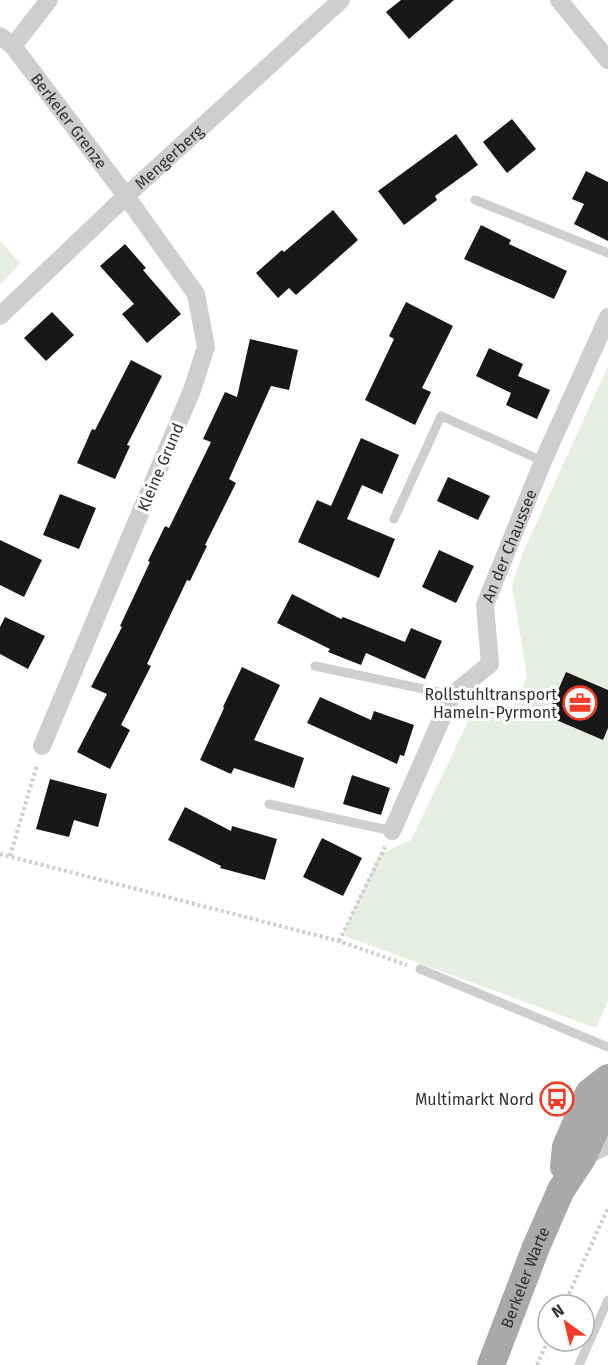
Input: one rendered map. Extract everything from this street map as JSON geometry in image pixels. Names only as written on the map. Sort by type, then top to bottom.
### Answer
[{"type":"main road","name":"Berkeler Warte","points":[[561,1190],[566,1147],[589,1093],[608,1078]]},
{"type":"main road","name":"Berkeler Warte","points":[[490,1365],[561,1190],[582,1158],[608,1098]]},
{"type":"street","name":"Berkeler Grenze","points":[[49,0],[6,41],[126,196]]},
{"type":"street","name":"Mengerberg","points":[[0,316],[126,196],[341,0]]},
{"type":"street","points":[[559,0],[608,60]]},
{"type":"street","name":"Kleine Grund","points":[[42,746],[192,390],[206,346],[196,294],[126,196]]},
{"type":"street","name":"An der Chaussee","points":[[392,831],[452,695],[490,664],[485,605],[543,461],[608,317]]},
{"type":"street","points":[[582,1158],[608,1145]]},
{"type":"lane","points":[[475,200],[608,253]]},
{"type":"lane","points":[[394,519],[441,416],[543,461]]},
{"type":"lane","points":[[315,666],[452,695]]},
{"type":"lane","points":[[269,804],[392,831]]},
{"type":"lane","points":[[420,969],[608,1047]]},
{"type":"lane","points":[[579,1365],[608,1300]]},
{"type":"path","points":[[10,856],[42,746]]},
{"type":"path","points":[[339,941],[392,831]]},
{"type":"path","points":[[0,854],[339,941],[420,969]]},
{"type":"path","points":[[569,1293],[608,1208]]},
{"type":"green space","points":[[0,241],[20,263],[0,285]]},
{"type":"green space","points":[[608,366],[608,1001],[596,1028],[342,935],[379,855],[411,840],[475,707],[514,708],[527,676],[512,586],[523,552]]},
{"type":"building","points":[[401,0],[454,0],[409,39],[386,12]]},
{"type":"building","points":[[512,119],[536,149],[507,173],[483,142]]},
{"type":"building","points":[[456,134],[478,165],[435,196],[437,200],[404,225],[378,191]]},
{"type":"building","points":[[586,171],[608,182],[608,241],[574,224],[584,204],[572,199]]},
{"type":"building","points":[[333,210],[358,240],[296,295],[289,288],[278,298],[256,273]]},
{"type":"building","points":[[481,225],[511,240],[509,244],[567,271],[554,299],[464,259]]},
{"type":"building","points":[[125,244],[146,268],[143,270],[181,314],[147,343],[122,314],[134,304],[100,266]]},
{"type":"building","points":[[406,302],[453,326],[422,388],[431,392],[415,425],[365,400],[394,339],[389,336]]},
{"type":"building","points":[[52,312],[74,335],[46,361],[24,338]]},
{"type":"building","points":[[250,339],[298,350],[289,390],[271,386],[229,479],[236,483],[190,581],[187,580],[147,664],[151,666],[121,725],[130,730],[110,769],[77,752],[107,694],[91,687],[122,627],[120,626],[165,526],[169,528],[211,442],[203,439],[225,392],[237,397]]},
{"type":"building","points":[[489,348],[523,364],[518,376],[550,390],[537,419],[506,405],[511,393],[476,376]]},
{"type":"building","points":[[131,360],[162,376],[127,445],[130,446],[115,479],[77,463],[92,429],[95,430]]},
{"type":"building","points":[[361,438],[399,455],[382,494],[362,485],[347,519],[395,539],[379,578],[298,542],[317,500],[331,506]]},
{"type":"building","points":[[448,477],[490,496],[478,520],[437,501]]},
{"type":"building","points":[[60,494],[96,508],[79,549],[43,535]]},
{"type":"building","points":[[0,540],[42,560],[24,597],[0,585]]},
{"type":"building","points":[[439,550],[474,566],[456,603],[422,587]]},
{"type":"building","points":[[292,594],[341,619],[343,617],[405,642],[411,628],[442,641],[425,679],[366,653],[361,665],[328,652],[330,649],[277,623]]},
{"type":"building","points":[[5,617],[45,636],[28,669],[0,654],[0,627]]},
{"type":"building","points":[[242,667],[280,685],[254,740],[304,758],[294,788],[234,768],[231,774],[200,760]]},
{"type":"building","name":"Rollstuhltransport Hameln-Pyrmont","points":[[566,672],[608,690],[608,728],[603,740],[547,716]]},
{"type":"building","points":[[320,697],[371,720],[374,711],[414,725],[404,756],[400,755],[397,764],[307,723]]},
{"type":"building","points":[[352,775],[390,788],[381,815],[343,804]]},
{"type":"building","points":[[50,779],[107,794],[98,827],[74,820],[69,837],[36,829]]},
{"type":"building","points":[[185,807],[231,831],[232,826],[277,839],[265,880],[220,868],[221,866],[168,840]]},
{"type":"building","points":[[322,838],[362,858],[343,896],[303,877]]},
{"type":"place","name":"Rollstuhltransport Hameln-Pyrmont","points":[[580,703]]},
{"type":"place","name":"Multimarkt Nord","points":[[557,1099]]}]
